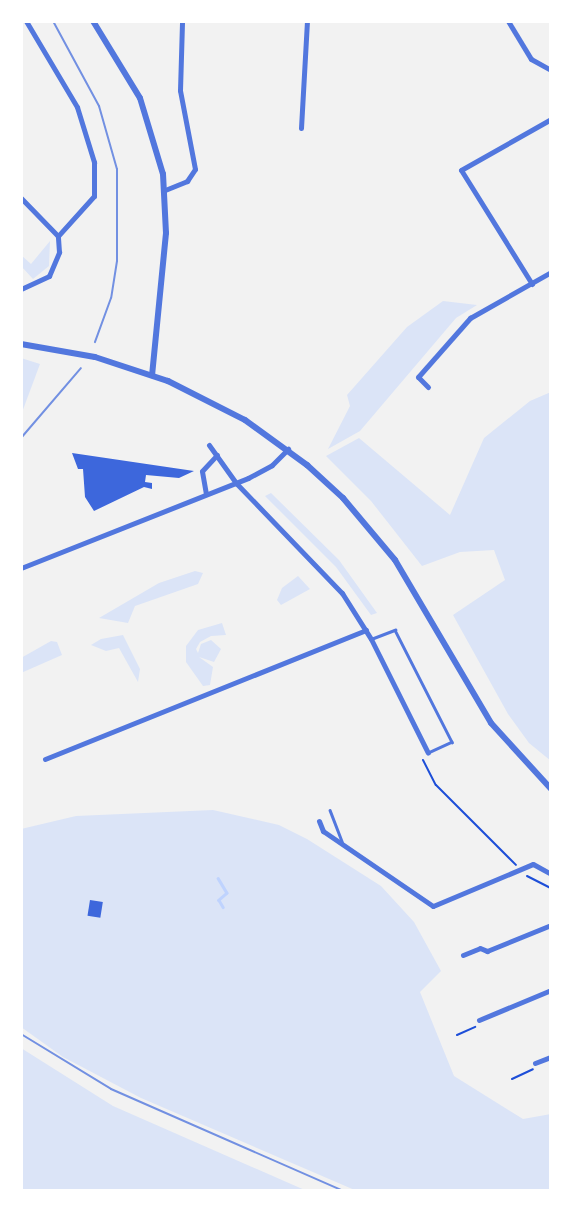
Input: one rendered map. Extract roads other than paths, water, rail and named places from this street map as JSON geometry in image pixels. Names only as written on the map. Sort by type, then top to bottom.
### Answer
[{"type":"street","points":[[26,21],[77,107],[94,162],[94,195],[58,236]]},
{"type":"street","points":[[93,21],[140,98],[156,141],[165,190],[166,233],[152,375]]},
{"type":"street","points":[[165,190],[187,181],[195,170],[180,90],[182,21]]},
{"type":"street","points":[[301,128],[307,21]]},
{"type":"street","points":[[508,21],[531,59],[551,70]]},
{"type":"street","points":[[532,284],[461,170],[551,119]]},
{"type":"street","points":[[21,198],[58,236],[59,253],[49,276],[21,289]]},
{"type":"street","points":[[428,387],[418,377],[446,340],[470,318],[551,272]]},
{"type":"street","points":[[21,344],[95,357],[152,375],[216,404],[288,449],[343,498],[381,541],[409,580],[491,723],[551,789]]},
{"type":"street","points":[[209,445],[236,483],[321,567],[366,630],[428,753]]},
{"type":"street","points":[[21,568],[236,483],[272,465],[288,449]]},
{"type":"street","points":[[206,494],[202,471],[217,455]]},
{"type":"street","points":[[45,759],[366,630]]},
{"type":"street","points":[[319,821],[323,831],[433,906],[533,864],[551,874]]},
{"type":"street","points":[[463,955],[480,948],[487,951],[551,925]]},
{"type":"street","points":[[479,1020],[551,990]]},
{"type":"street","points":[[538,1064],[551,1056]]},
{"type":"lane","points":[[371,639],[395,630],[452,742],[428,753]]},
{"type":"lane","points":[[330,810],[344,845]]},
{"type":"waterway","points":[[218,878],[227,893],[219,900],[223,907]]},
{"type":"tram line","points":[[53,21],[99,106],[117,169],[117,261],[111,298],[95,342]]},
{"type":"tram line","points":[[21,438],[81,368]]},
{"type":"tram line","points":[[21,1034],[111,1089],[343,1191]]}]
